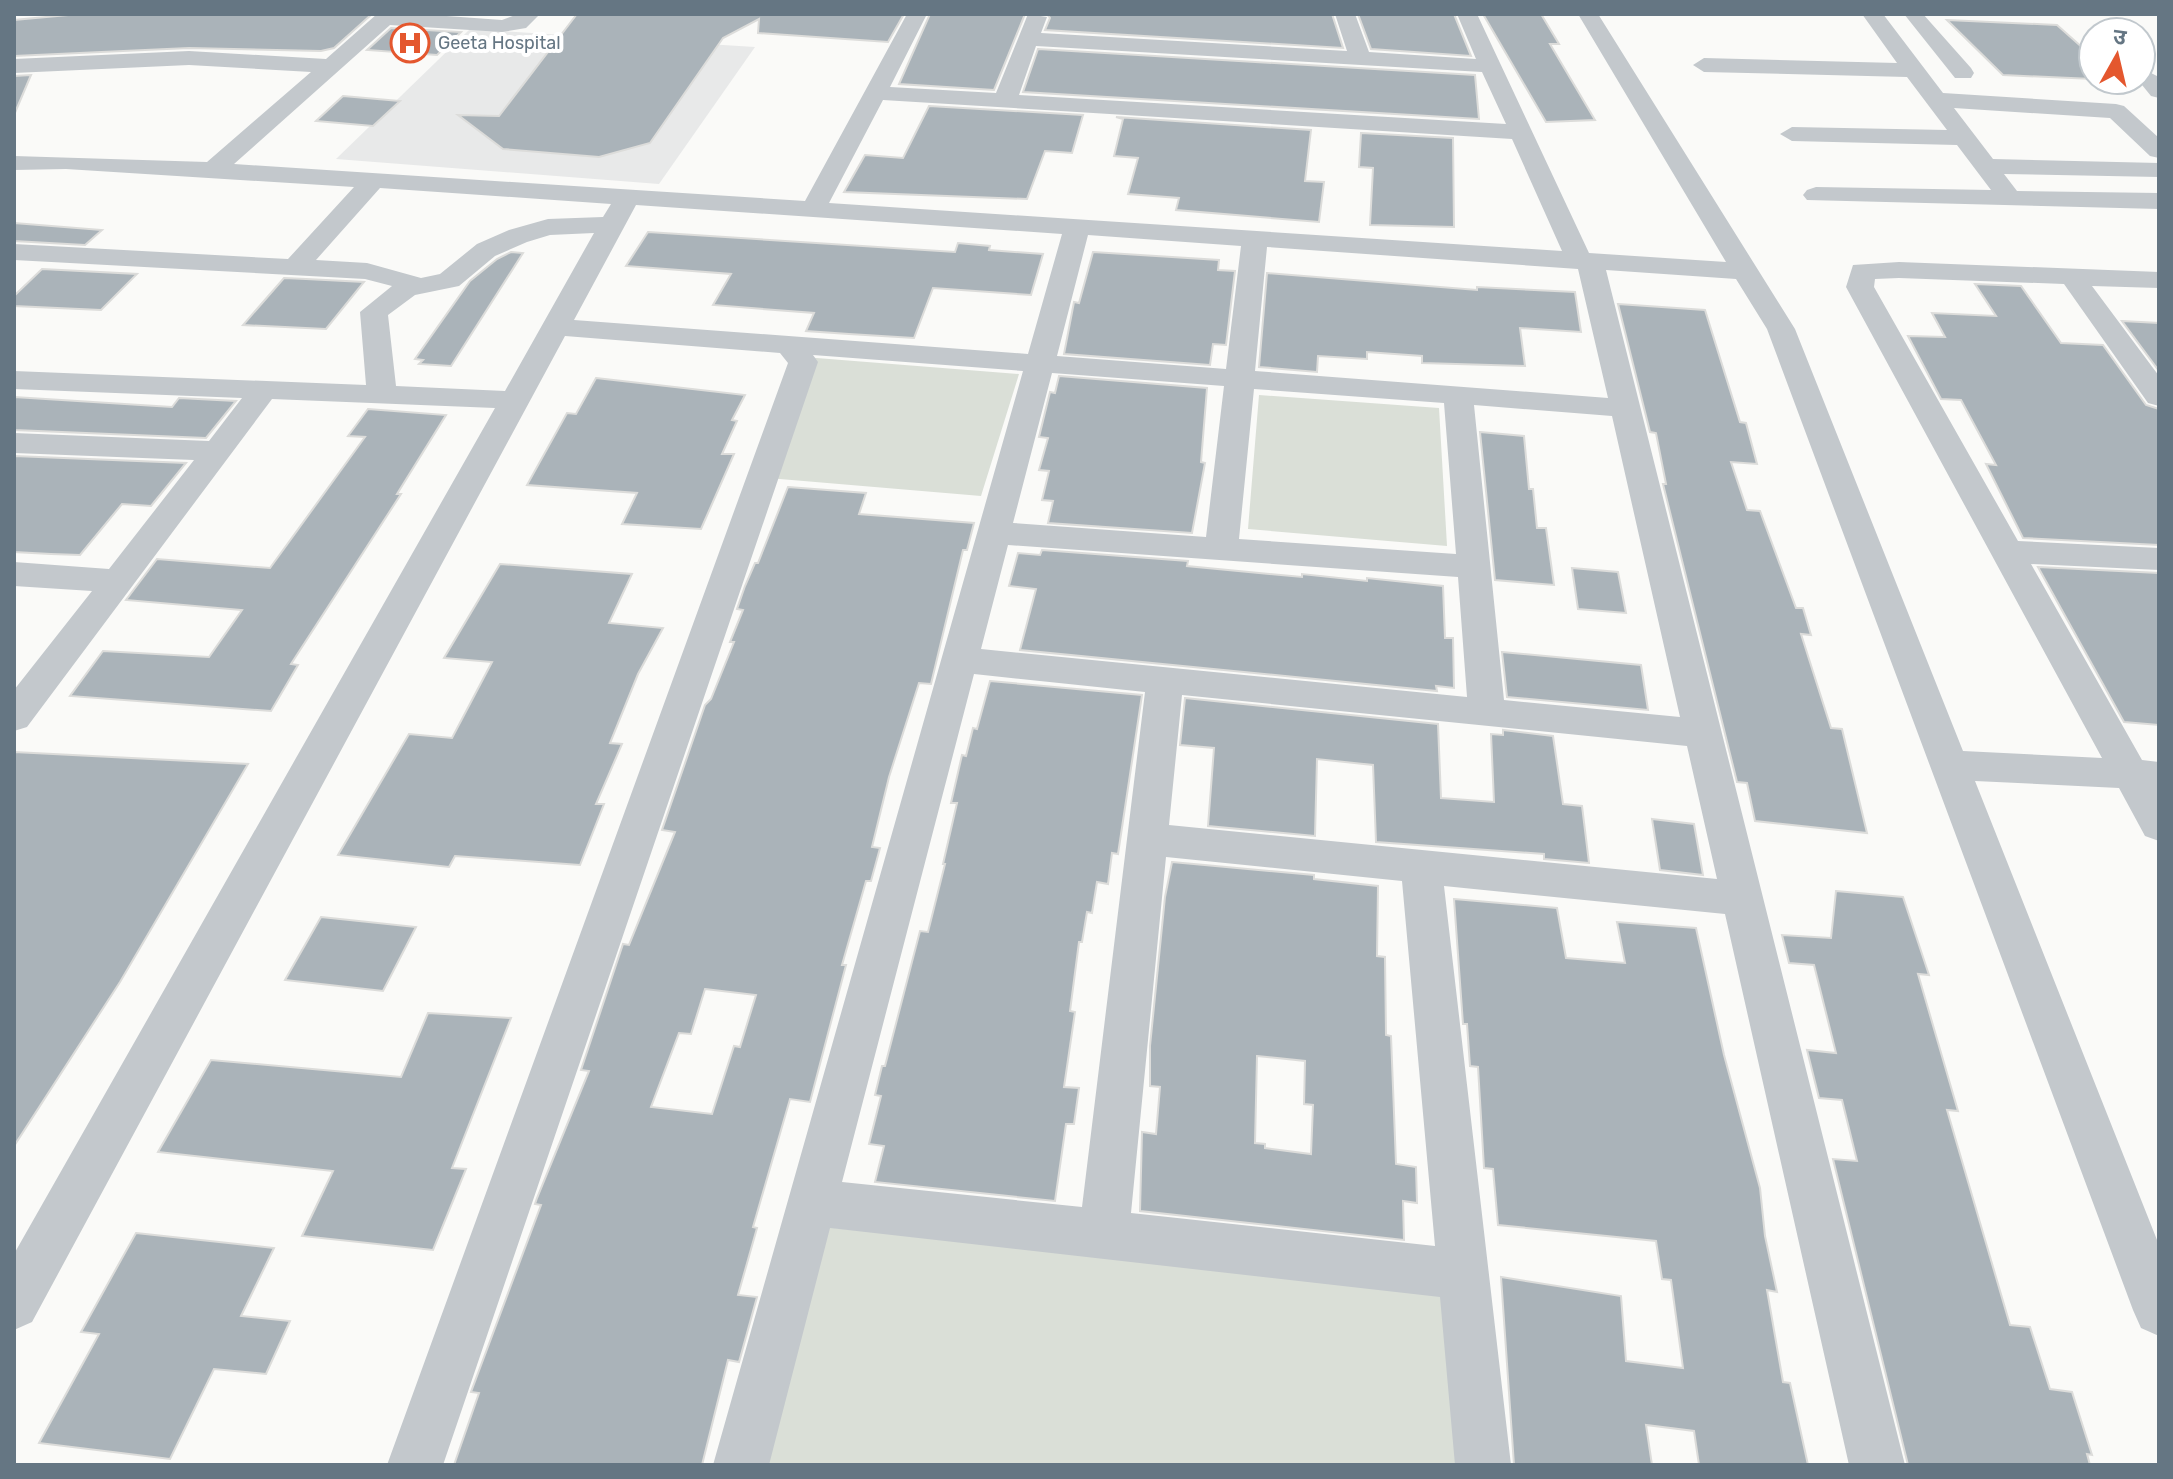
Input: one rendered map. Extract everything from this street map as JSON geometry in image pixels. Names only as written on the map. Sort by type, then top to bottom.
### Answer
[{"type":"street","points":[[213,170],[388,16],[502,26],[519,24],[530,14]]},
{"type":"street","points":[[812,212],[875,93],[910,14]]},
{"type":"street","points":[[1005,101],[1036,14]]},
{"type":"street","points":[[1345,14],[1360,58]]},
{"type":"street","points":[[1467,14],[1585,261],[1626,408],[1877,1465]]},
{"type":"street","points":[[1588,14],[1781,329],[2159,1310]]},
{"type":"street","points":[[1872,14],[2010,199]]},
{"type":"street","points":[[1913,16],[1963,73]]},
{"type":"street","points":[[1890,38],[1934,40]]},
{"type":"street","points":[[1028,39],[1491,66]]},
{"type":"street","points":[[14,66],[189,58],[331,66]]},
{"type":"street","points":[[1704,65],[1914,70]]},
{"type":"street","points":[[875,93],[1521,132]]},
{"type":"street","points":[[1937,100],[2116,111],[2159,151]]},
{"type":"street","points":[[1792,134],[1965,138]]},
{"type":"street","points":[[14,163],[66,162],[372,182],[619,212],[812,212],[1745,271]]},
{"type":"street","points":[[1985,166],[2159,170]]},
{"type":"street","points":[[295,267],[372,182]]},
{"type":"street","points":[[1816,195],[2159,201]]},
{"type":"street","points":[[382,395],[374,312],[406,289],[449,280],[486,250],[518,236],[619,212]]},
{"type":"street","points":[[14,1304],[619,212]]},
{"type":"street","points":[[741,1465],[1077,228]]},
{"type":"street","points":[[1221,549],[1255,240]]},
{"type":"street","points":[[14,252],[367,271],[420,286]]},
{"type":"street","points":[[1844,254],[2159,265]]},
{"type":"street","points":[[2159,280],[1863,271],[1860,287],[2008,552],[2145,775],[2159,825]]},
{"type":"street","points":[[2072,277],[2159,397]]},
{"type":"street","points":[[555,327],[1626,408]]},
{"type":"street","points":[[415,1465],[803,362],[788,344]]},
{"type":"street","points":[[14,380],[515,400]]},
{"type":"street","points":[[14,717],[263,391]]},
{"type":"street","points":[[1458,395],[1487,712]]},
{"type":"street","points":[[14,443],[217,451]]},
{"type":"street","points":[[994,533],[1473,567]]},
{"type":"street","points":[[2008,552],[2159,559]]},
{"type":"street","points":[[14,574],[118,581]]},
{"type":"street","points":[[959,660],[1704,734]]},
{"type":"street","points":[[1104,1234],[1165,680]]},
{"type":"street","points":[[1948,765],[2145,775]]},
{"type":"street","points":[[1147,839],[1743,899]]},
{"type":"street","points":[[1421,866],[1483,1465]]},
{"type":"street","points":[[812,1202],[1464,1274]]},
{"type":"shaded area","points":[[470,29],[755,47],[659,184],[336,159]]},
{"type":"shaded area","points":[[804,357],[1019,374],[981,496],[768,478]]},
{"type":"shaded area","points":[[1259,395],[1439,408],[1447,546],[1248,529]]},
{"type":"shaded area","points":[[825,1227],[1449,1292],[1460,1465],[763,1465]]},
{"type":"building","points":[[79,14],[372,14],[334,48],[321,51],[189,48],[14,56],[14,20]]},
{"type":"building","points":[[577,14],[904,14],[888,42],[758,33],[759,19],[723,38],[650,143],[599,157],[503,149],[458,115],[499,116]]},
{"type":"building","points":[[930,14],[1025,14],[994,90],[899,84]]},
{"type":"building","points":[[1047,14],[1332,14],[1343,48],[1045,30],[1050,18]]},
{"type":"building","points":[[1358,14],[1454,14],[1471,56],[1371,49]]},
{"type":"building","points":[[1483,14],[1541,14],[1559,44],[1550,44],[1595,120],[1546,122]]},
{"type":"building","points":[[1947,20],[2057,25],[2077,43],[2077,78],[2003,75]]},
{"type":"building","points":[[391,28],[461,32],[437,55],[367,50]]},
{"type":"building","points":[[1038,49],[1475,75],[1479,119],[1023,92]]},
{"type":"building","points":[[31,75],[14,115],[14,76]]},
{"type":"building","points":[[343,96],[400,101],[373,126],[316,121]]},
{"type":"building","points":[[929,106],[1083,115],[1072,153],[1045,151],[1027,199],[844,192],[865,155],[903,158]]},
{"type":"building","points":[[1116,117],[1311,130],[1305,181],[1324,182],[1319,222],[1176,210],[1179,198],[1128,194],[1138,158],[1114,156],[1123,119]]},
{"type":"building","points":[[1361,133],[1453,138],[1454,227],[1370,225],[1373,168],[1359,167]]},
{"type":"building","points":[[14,223],[102,230],[85,245],[14,241]]},
{"type":"building","points":[[648,232],[955,252],[958,243],[990,246],[989,250],[1043,254],[1031,295],[933,288],[914,338],[806,331],[814,313],[713,305],[731,274],[626,266]]},
{"type":"building","points":[[511,252],[523,253],[451,366],[419,364],[423,360],[415,359],[470,281]]},
{"type":"building","points":[[1093,252],[1219,260],[1218,270],[1235,271],[1226,345],[1213,344],[1210,365],[1064,354],[1074,302],[1079,303]]},
{"type":"building","points":[[42,269],[137,274],[101,310],[14,306],[14,296]]},
{"type":"building","points":[[1267,273],[1477,290],[1477,287],[1575,292],[1581,332],[1520,328],[1525,366],[1422,363],[1422,356],[1367,352],[1367,359],[1318,356],[1317,372],[1259,367]]},
{"type":"building","points":[[284,278],[364,282],[326,329],[243,325]]},
{"type":"building","points":[[1975,284],[2021,286],[2061,343],[2103,345],[2146,405],[2159,409],[2159,545],[2023,538],[1986,464],[1996,465],[1961,400],[1941,399],[1908,336],[1945,337],[1932,313],[1996,316]]},
{"type":"building","points":[[1618,304],[1705,310],[1740,422],[1746,423],[1757,464],[1731,462],[1747,510],[1760,511],[1796,608],[1803,608],[1811,635],[1801,634],[1831,728],[1842,729],[1867,833],[1755,821],[1747,783],[1737,782],[1663,484],[1666,484],[1656,433],[1650,432]]},
{"type":"building","points":[[2122,321],[2159,323],[2159,371]]},
{"type":"building","points":[[1059,376],[1207,388],[1201,462],[1205,463],[1192,533],[1048,523],[1053,501],[1042,500],[1049,471],[1039,470],[1048,438],[1039,437],[1050,392],[1055,393]]},
{"type":"building","points":[[596,378],[745,395],[732,420],[737,421],[722,454],[734,454],[701,529],[622,524],[637,493],[527,485],[567,413],[576,414]]},
{"type":"building","points":[[14,397],[172,407],[179,398],[236,401],[206,438],[14,430]]},
{"type":"building","points":[[368,409],[446,415],[397,494],[401,494],[291,664],[298,665],[271,711],[70,696],[103,651],[209,657],[242,610],[126,600],[157,559],[270,568],[365,437],[348,436]]},
{"type":"building","points":[[1480,432],[1524,436],[1529,489],[1533,489],[1537,528],[1546,528],[1554,585],[1495,580]]},
{"type":"building","points":[[14,456],[186,463],[151,506],[122,504],[80,555],[51,554],[14,552]]},
{"type":"building","points":[[788,487],[866,493],[859,514],[974,523],[967,550],[963,550],[931,684],[919,683],[889,777],[872,847],[880,848],[871,881],[866,881],[842,965],[846,965],[810,1102],[790,1099],[753,1227],[757,1228],[738,1295],[757,1297],[739,1362],[728,1360],[702,1465],[454,1465],[479,1393],[471,1392],[541,1205],[535,1204],[537,1198],[589,1071],[581,1070],[623,944],[629,945],[675,832],[662,830],[705,705],[711,699],[734,642],[730,642],[743,610],[737,609],[745,586],[755,563],[758,563]],"holes":[[[705,989],[756,995],[740,1047],[734,1046],[712,1114],[651,1107],[679,1033],[691,1034]]]},
{"type":"building","points":[[1042,550],[1188,561],[1187,566],[1302,577],[1302,574],[1367,581],[1367,578],[1443,586],[1445,638],[1453,638],[1454,688],[1436,686],[1437,691],[1020,650],[1036,589],[1009,586],[1018,553],[1040,555]]},
{"type":"building","points":[[500,564],[632,574],[609,623],[663,628],[638,674],[610,743],[622,744],[596,804],[604,804],[580,865],[455,856],[449,867],[338,855],[409,734],[452,738],[492,662],[444,658]]},
{"type":"building","points":[[2038,567],[2159,573],[2159,725],[2124,722]]},
{"type":"building","points":[[1572,568],[1618,572],[1626,613],[1578,609]]},
{"type":"building","points":[[1502,652],[1641,665],[1648,710],[1507,697]]},
{"type":"building","points":[[990,681],[1142,695],[1118,854],[1112,853],[1108,884],[1097,882],[1092,913],[1087,912],[1082,942],[1079,942],[1070,1011],[1075,1012],[1064,1087],[1079,1088],[1074,1124],[1066,1124],[1055,1201],[875,1182],[884,1146],[869,1144],[881,1096],[875,1095],[882,1066],[885,1066],[920,931],[928,932],[945,864],[957,803],[951,803],[962,755],[966,756],[973,728],[977,729]]},
{"type":"building","points":[[1185,698],[1438,724],[1441,798],[1494,802],[1491,734],[1503,735],[1503,730],[1553,736],[1563,804],[1582,806],[1589,863],[1544,859],[1544,854],[1376,842],[1373,765],[1317,759],[1315,836],[1208,826],[1214,748],[1180,745]]},
{"type":"building","points":[[14,752],[248,764],[120,982],[14,1146]]},
{"type":"building","points":[[1652,819],[1694,824],[1703,875],[1660,870]]},
{"type":"building","points":[[1172,862],[1314,875],[1314,879],[1378,886],[1377,956],[1385,957],[1386,1035],[1391,1036],[1396,1164],[1416,1167],[1417,1203],[1403,1201],[1404,1240],[1140,1211],[1142,1132],[1156,1134],[1160,1087],[1150,1086],[1150,1046],[1165,897]],"holes":[[[1257,1056],[1305,1061],[1304,1104],[1313,1105],[1311,1154],[1265,1148],[1265,1144],[1255,1143]]]},
{"type":"building","points":[[1836,891],[1903,897],[1929,975],[1918,974],[1958,1111],[1947,1110],[2010,1325],[2030,1327],[2050,1389],[2072,1392],[2092,1455],[2087,1454],[2090,1465],[1908,1465],[1833,1159],[1857,1161],[1842,1100],[1819,1098],[1807,1050],[1836,1053],[1814,965],[1789,963],[1782,935],[1831,938]]},
{"type":"building","points":[[1454,899],[1557,908],[1566,958],[1625,963],[1617,922],[1696,928],[1724,1055],[1760,1188],[1765,1236],[1777,1292],[1767,1290],[1783,1382],[1790,1383],[1808,1465],[1699,1465],[1694,1431],[1646,1425],[1652,1465],[1514,1465],[1501,1277],[1621,1296],[1626,1361],[1683,1368],[1671,1280],[1662,1279],[1656,1241],[1498,1225],[1493,1169],[1484,1168],[1478,1067],[1470,1066],[1467,1024],[1463,1024]]},
{"type":"building","points":[[321,917],[416,927],[383,991],[285,980]]},
{"type":"building","points":[[428,1013],[511,1018],[452,1168],[466,1169],[433,1250],[302,1236],[333,1171],[158,1152],[211,1060],[401,1077]]},
{"type":"building","points":[[136,1233],[274,1248],[241,1316],[290,1321],[266,1374],[214,1369],[170,1459],[39,1443],[99,1334],[81,1332]]},
{"type":"place","name":"Geeta Hospital","points":[[410,43]]}]
